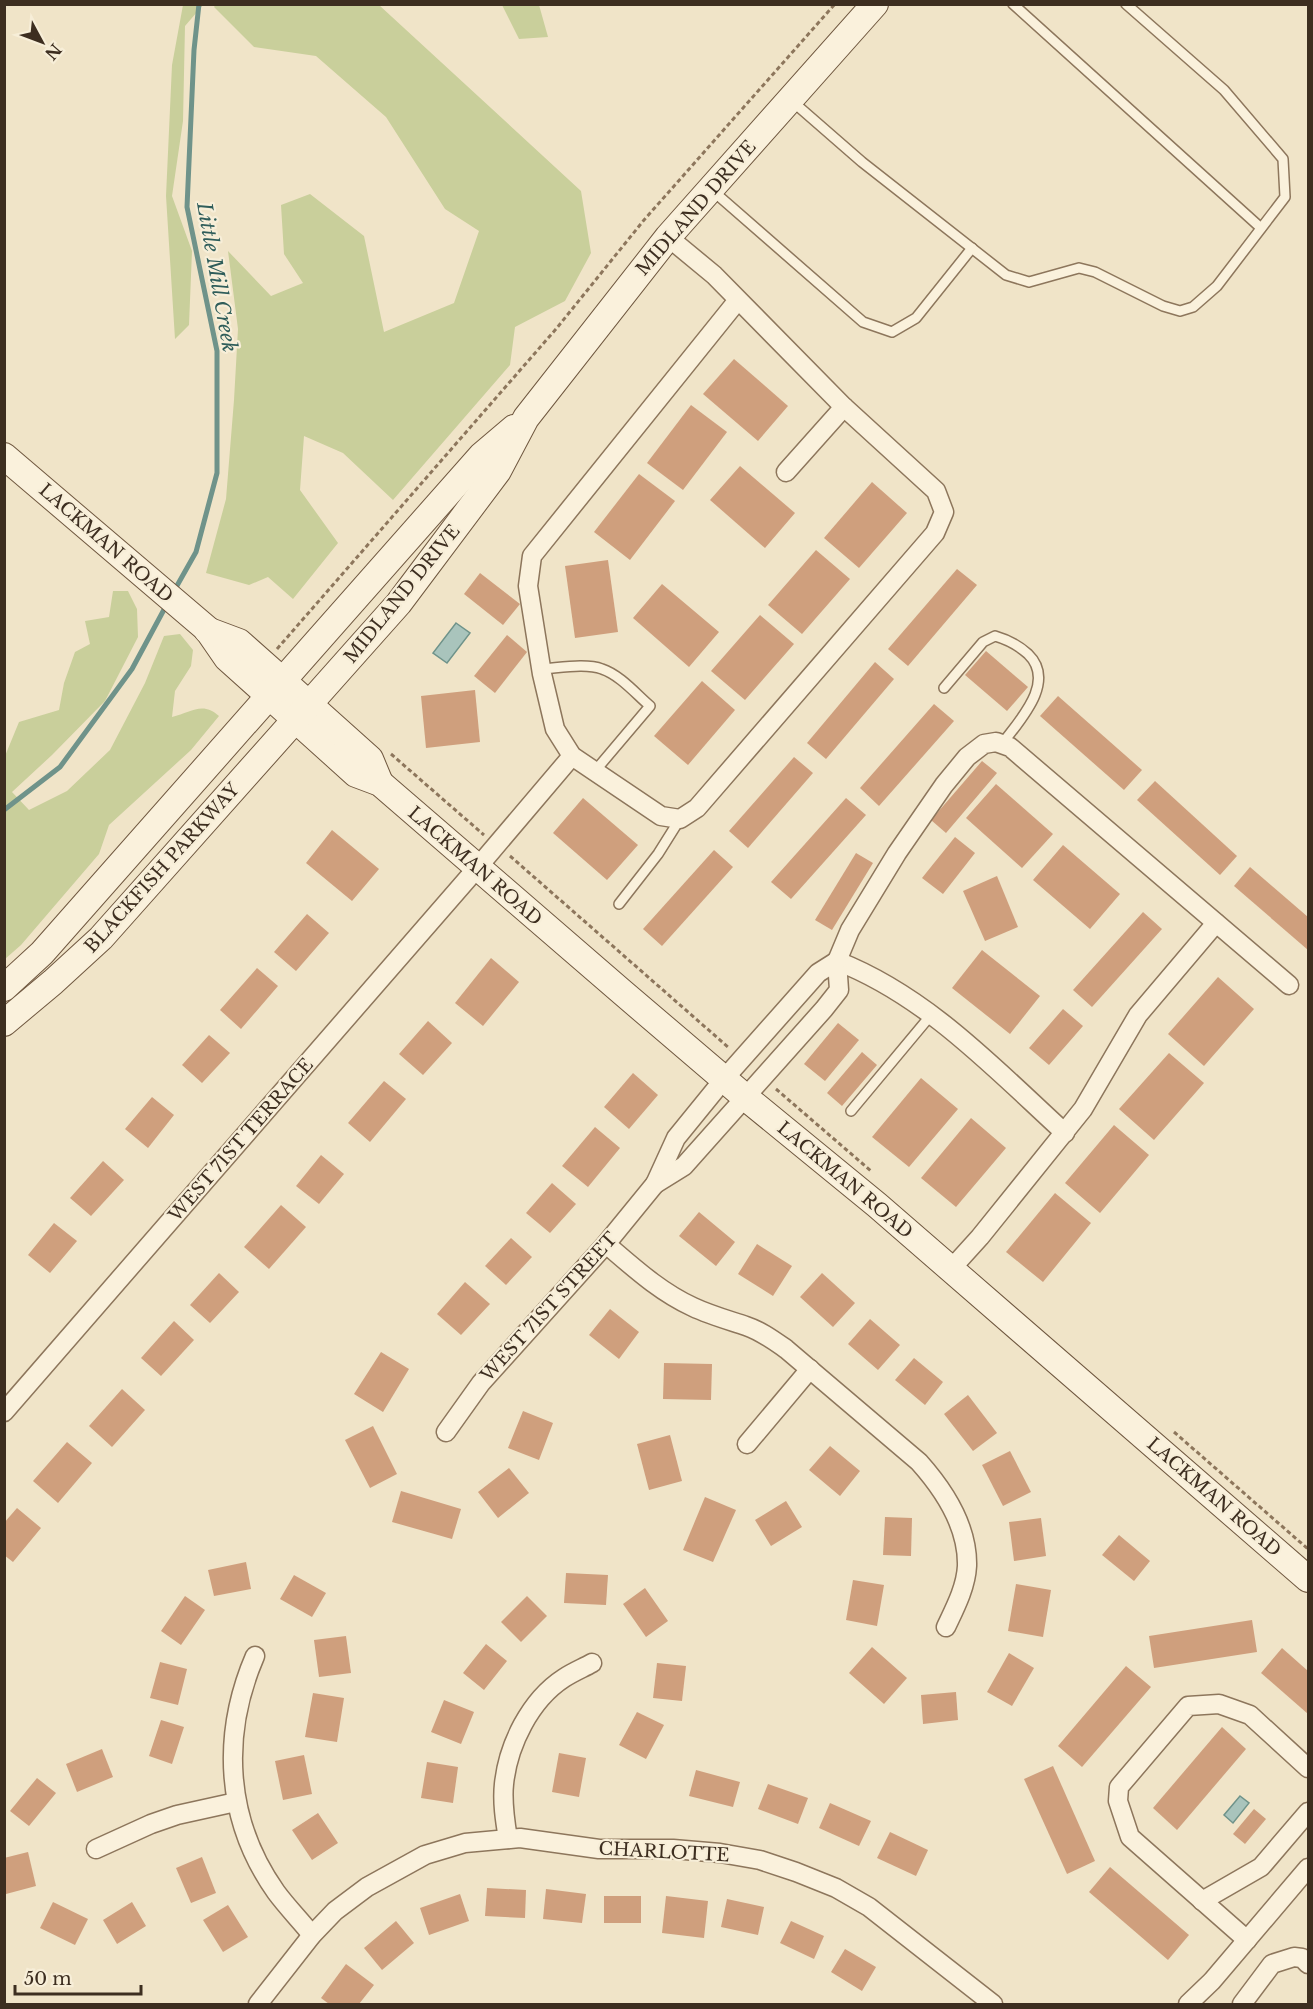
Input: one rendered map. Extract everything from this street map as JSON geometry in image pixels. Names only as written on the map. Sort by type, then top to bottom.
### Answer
[{"type":"main road","name":"MIDLAND DRIVE","points":[[303,712],[399,603],[498,471],[526,418],[668,237],[874,4]]},
{"type":"main road","name":"MIDLAND DRIVE","points":[[276,688],[481,456],[526,418]]},
{"type":"main road","name":"LACKMAN ROAD","points":[[4,456],[207,629],[239,642],[276,688],[303,712],[370,759],[380,783],[745,1097],[877,1205],[1308,1579]]},
{"type":"main road","name":"BLACKFISH PARKWAY","points":[[4,988],[42,953],[276,688]]},
{"type":"main road","name":"BLACKFISH PARKWAY","points":[[4,1023],[100,939],[303,712]]},
{"type":"street","points":[[668,237],[714,275],[844,406],[936,491],[944,512],[934,533],[697,808],[680,819],[661,816],[572,756],[555,729],[541,669],[528,586],[532,556],[738,300]]},
{"type":"street","points":[[786,471],[844,406]]},
{"type":"street","points":[[1065,1133],[952,1031],[931,1015],[900,992],[866,972],[837,961],[850,930],[897,853],[944,785],[968,757],[984,744],[996,742],[1010,747],[1289,985]]},
{"type":"street","name":"WEST 71ST TERRACE","points":[[4,1412],[572,756]]},
{"type":"street","points":[[951,1269],[1065,1133],[1083,1109],[1138,1015],[1216,923]]},
{"type":"street","name":"WEST 71ST STREET","points":[[446,1432],[481,1383],[606,1244],[655,1184],[676,1138],[724,1079],[818,973],[837,961]]},
{"type":"street","name":"WEST 71ST STREET","points":[[655,1184],[684,1166],[824,1009],[838,990],[837,961]]},
{"type":"street","points":[[606,1244],[652,1283],[692,1307],[747,1326],[768,1337],[810,1369],[919,1462],[936,1481],[958,1518],[967,1566],[959,1597],[946,1627]]},
{"type":"street","points":[[747,1444],[810,1369]]},
{"type":"street","points":[[255,1656],[238,1704],[232,1775],[236,1802],[242,1825],[265,1875],[312,1935]]},
{"type":"street","points":[[508,1839],[504,1811],[504,1785],[513,1746],[533,1709],[547,1692],[563,1678],[592,1663]]},
{"type":"street","points":[[1247,1940],[1130,1837],[1118,1802],[1119,1787],[1188,1706],[1219,1704],[1250,1715],[1308,1768]]},
{"type":"street","points":[[96,1850],[151,1824],[177,1815],[236,1802]]},
{"type":"street","points":[[1202,1901],[1261,1868],[1308,1812]]},
{"type":"street","name":"CHARLOTTE","points":[[258,2004],[312,1935],[335,1911],[367,1887],[425,1855],[465,1843],[520,1838],[599,1849],[673,1849],[720,1853],[760,1860],[778,1866],[836,1888],[869,1908],[993,2004]]},
{"type":"street","points":[[1188,2004],[1212,1981],[1308,1868]]},
{"type":"street","points":[[1242,2004],[1272,1964],[1294,1957],[1302,1958],[1308,1964]]},
{"type":"lane","points":[[1013,4],[1261,228]]},
{"type":"lane","points":[[790,99],[862,162],[1006,275],[1029,282],[1079,268],[1095,272],[1163,306],[1180,310],[1193,307],[1217,286],[1286,197],[1283,159],[1224,90],[1126,4]]},
{"type":"lane","points":[[711,189],[863,322],[892,332],[916,318],[972,248]]},
{"type":"lane","points":[[944,688],[982,642],[996,636],[1020,646],[1032,658],[1039,674],[1037,690],[1028,709],[1002,744]]},
{"type":"lane","points":[[541,669],[590,666],[600,668],[609,672],[650,706],[596,771]]},
{"type":"lane","points":[[619,904],[658,854],[680,819]]},
{"type":"lane","points":[[851,1111],[931,1015]]},
{"type":"path","points":[[276,688],[273,653],[556,329],[644,220],[835,4]]},
{"type":"path","points":[[383,747],[479,830]]},
{"type":"green space","points":[[216,4],[379,5],[581,191],[591,253],[565,301],[515,327],[510,365],[393,500],[343,453],[304,436],[300,490],[338,543],[293,599],[268,577],[249,585],[206,573],[226,499],[234,400],[238,329],[228,251],[271,296],[303,283],[284,254],[281,205],[310,194],[364,236],[384,332],[454,303],[479,231],[445,209],[386,117],[316,56],[254,47],[214,7]]},
{"type":"green space","points":[[183,5],[203,5],[185,26],[183,121],[172,196],[192,251],[189,325],[175,339],[166,196],[172,65]]},
{"type":"green space","points":[[502,5],[539,5],[548,37],[519,39]]},
{"type":"green space","points":[[113,591],[128,591],[137,609],[138,637],[105,701],[12,792],[29,810],[67,791],[110,750],[145,683],[164,636],[180,634],[193,650],[191,666],[175,691],[172,717],[202,708],[219,716],[191,750],[109,825],[99,854],[21,945],[5,959],[5,756],[19,722],[59,710],[64,683],[75,652],[90,644],[85,621],[109,617]]},
{"type":"water","points":[[456,623],[470,633],[447,663],[433,653]]},
{"type":"water","points":[[1240,1796],[1249,1803],[1233,1823],[1224,1815]]},
{"type":"building","points":[[734,359],[788,406],[758,441],[703,394]]},
{"type":"building","points":[[691,405],[727,432],[683,490],[647,463]]},
{"type":"building","points":[[740,466],[795,513],[765,548],[710,500]]},
{"type":"building","points":[[639,474],[675,501],[630,560],[594,532]]},
{"type":"building","points":[[872,482],[907,513],[859,568],[824,538]]},
{"type":"building","points":[[816,550],[850,579],[802,634],[768,605]]},
{"type":"building","points":[[608,560],[618,632],[575,638],[565,566]]},
{"type":"building","points":[[957,569],[977,585],[908,666],[888,649]]},
{"type":"building","points":[[480,573],[520,604],[503,625],[464,594]]},
{"type":"building","points":[[662,584],[719,632],[689,667],[633,618]]},
{"type":"building","points":[[760,615],[794,644],[745,700],[711,671]]},
{"type":"building","points":[[507,635],[527,652],[495,693],[474,676]]},
{"type":"building","points":[[986,651],[1028,687],[1007,711],[965,675]]},
{"type":"building","points":[[875,662],[894,679],[826,759],[807,743]]},
{"type":"building","points":[[702,681],[735,710],[688,765],[654,736]]},
{"type":"building","points":[[475,690],[480,742],[426,748],[421,696]]},
{"type":"building","points":[[1058,696],[1142,770],[1124,790],[1040,716]]},
{"type":"building","points":[[934,704],[954,721],[879,806],[860,788]]},
{"type":"building","points":[[794,757],[813,773],[748,848],[729,831]]},
{"type":"building","points":[[982,761],[997,773],[946,833],[931,820]]},
{"type":"building","points":[[1155,781],[1237,856],[1220,875],[1137,800]]},
{"type":"building","points":[[996,784],[1053,834],[1022,868],[966,818]]},
{"type":"building","points":[[583,798],[638,845],[607,880],[553,833]]},
{"type":"building","points":[[846,798],[866,815],[791,899],[771,882]]},
{"type":"building","points":[[332,830],[379,869],[352,901],[306,863]]},
{"type":"building","points":[[955,837],[975,853],[943,894],[922,878]]},
{"type":"building","points":[[1063,845],[1120,894],[1090,929],[1033,880]]},
{"type":"building","points":[[714,850],[733,867],[662,946],[643,929]]},
{"type":"building","points":[[856,853],[873,863],[832,930],[815,920]]},
{"type":"building","points":[[1250,867],[1308,917],[1308,950],[1234,886]]},
{"type":"building","points":[[997,876],[1018,927],[985,941],[963,891]]},
{"type":"building","points":[[1143,912],[1162,929],[1092,1007],[1073,990]]},
{"type":"building","points":[[307,914],[329,933],[296,971],[274,952]]},
{"type":"building","points":[[982,950],[1040,996],[1010,1034],[952,988]]},
{"type":"building","points":[[491,958],[519,982],[483,1026],[455,1003]]},
{"type":"building","points":[[257,968],[278,986],[241,1029],[220,1010]]},
{"type":"building","points":[[1218,977],[1254,1009],[1204,1066],[1168,1034]]},
{"type":"building","points":[[1063,1009],[1083,1026],[1049,1065],[1029,1048]]},
{"type":"building","points":[[428,1021],[452,1043],[423,1075],[399,1054]]},
{"type":"building","points":[[838,1023],[859,1040],[825,1081],[804,1064]]},
{"type":"building","points":[[209,1035],[230,1053],[202,1083],[182,1065]]},
{"type":"building","points":[[862,1052],[877,1065],[842,1106],[827,1093]]},
{"type":"building","points":[[1169,1053],[1204,1083],[1154,1140],[1119,1109]]},
{"type":"building","points":[[633,1073],[658,1095],[629,1129],[604,1107]]},
{"type":"building","points":[[921,1078],[958,1109],[909,1167],[872,1137]]},
{"type":"building","points":[[384,1081],[406,1099],[370,1142],[348,1123]]},
{"type":"building","points":[[152,1097],[174,1115],[148,1148],[125,1129]]},
{"type":"building","points":[[971,1118],[1006,1148],[956,1207],[921,1178]]},
{"type":"building","points":[[1114,1125],[1149,1155],[1100,1213],[1065,1183]]},
{"type":"building","points":[[595,1127],[620,1148],[588,1187],[562,1166]]},
{"type":"building","points":[[321,1155],[344,1174],[319,1204],[296,1186]]},
{"type":"building","points":[[103,1161],[124,1180],[91,1216],[70,1198]]},
{"type":"building","points":[[552,1183],[576,1204],[550,1233],[526,1213]]},
{"type":"building","points":[[1055,1193],[1091,1223],[1043,1282],[1006,1252]]},
{"type":"building","points":[[281,1205],[306,1227],[269,1269],[244,1247]]},
{"type":"building","points":[[699,1212],[735,1242],[716,1266],[679,1236]]},
{"type":"building","points":[[54,1223],[77,1241],[50,1273],[28,1255]]},
{"type":"building","points":[[511,1238],[532,1257],[506,1285],[485,1266]]},
{"type":"building","points":[[757,1244],[792,1266],[773,1296],[738,1274]]},
{"type":"building","points":[[219,1273],[239,1292],[210,1323],[190,1305]]},
{"type":"building","points":[[822,1273],[855,1303],[833,1327],[800,1297]]},
{"type":"building","points":[[465,1282],[490,1304],[461,1335],[437,1314]]},
{"type":"building","points":[[610,1309],[639,1332],[619,1359],[589,1335]]},
{"type":"building","points":[[870,1319],[900,1345],[878,1370],[848,1344]]},
{"type":"building","points":[[174,1321],[194,1340],[161,1376],[141,1358]]},
{"type":"building","points":[[381,1352],[409,1369],[383,1412],[354,1394]]},
{"type":"building","points":[[914,1358],[943,1382],[925,1405],[895,1380]]},
{"type":"building","points":[[664,1363],[712,1364],[711,1400],[663,1399]]},
{"type":"building","points":[[122,1389],[145,1410],[112,1447],[89,1426]]},
{"type":"building","points":[[968,1395],[997,1433],[973,1451],[944,1414]]},
{"type":"building","points":[[523,1411],[553,1423],[539,1460],[508,1448]]},
{"type":"building","points":[[373,1426],[397,1474],[370,1488],[345,1440]]},
{"type":"building","points":[[670,1435],[682,1481],[649,1490],[637,1444]]},
{"type":"building","points":[[67,1442],[92,1463],[58,1503],[33,1481]]},
{"type":"building","points":[[830,1446],[860,1471],[840,1496],[809,1470]]},
{"type":"building","points":[[1010,1451],[1031,1492],[1003,1506],[982,1465]]},
{"type":"building","points":[[509,1468],[529,1493],[498,1518],[478,1492]]},
{"type":"building","points":[[401,1491],[461,1509],[452,1539],[392,1522]]},
{"type":"building","points":[[705,1497],[736,1510],[713,1562],[683,1550]]},
{"type":"building","points":[[786,1501],[802,1527],[771,1546],[755,1520]]},
{"type":"building","points":[[17,1508],[41,1528],[13,1562],[4,1555],[4,1523]]},
{"type":"building","points":[[885,1517],[912,1518],[911,1556],[883,1555]]},
{"type":"building","points":[[1041,1518],[1046,1556],[1014,1561],[1009,1522]]},
{"type":"building","points":[[1119,1535],[1150,1561],[1134,1581],[1102,1555]]},
{"type":"building","points":[[246,1562],[251,1589],[214,1596],[208,1570]]},
{"type":"building","points":[[566,1573],[608,1575],[606,1605],[564,1603]]},
{"type":"building","points":[[294,1575],[326,1593],[312,1617],[280,1599]]},
{"type":"building","points":[[853,1580],[884,1585],[877,1626],[846,1620]]},
{"type":"building","points":[[1016,1584],[1051,1590],[1043,1637],[1008,1631]]},
{"type":"building","points":[[645,1588],[668,1621],[646,1637],[623,1604]]},
{"type":"building","points":[[185,1596],[205,1610],[181,1645],[161,1631]]},
{"type":"building","points":[[527,1596],[547,1616],[521,1642],[501,1622]]},
{"type":"building","points":[[1252,1620],[1257,1652],[1154,1668],[1149,1636]]},
{"type":"building","points":[[346,1636],[351,1673],[319,1677],[314,1640]]},
{"type":"building","points":[[486,1644],[507,1661],[484,1690],[463,1673]]},
{"type":"building","points":[[872,1647],[907,1678],[884,1704],[849,1673]]},
{"type":"building","points":[[1282,1648],[1308,1671],[1308,1714],[1261,1673]]},
{"type":"building","points":[[1009,1653],[1034,1668],[1012,1706],[987,1692]]},
{"type":"building","points":[[160,1662],[187,1669],[178,1705],[150,1698]]},
{"type":"building","points":[[657,1663],[686,1666],[682,1701],[653,1698]]},
{"type":"building","points":[[1126,1666],[1151,1687],[1082,1767],[1058,1746]]},
{"type":"building","points":[[956,1692],[958,1720],[923,1724],[921,1695]]},
{"type":"building","points":[[313,1693],[344,1698],[337,1742],[305,1737]]},
{"type":"building","points":[[444,1700],[474,1712],[461,1744],[431,1732]]},
{"type":"building","points":[[637,1712],[664,1725],[646,1759],[619,1745]]},
{"type":"building","points":[[161,1720],[184,1727],[172,1764],[149,1756]]},
{"type":"building","points":[[1222,1727],[1246,1749],[1177,1830],[1153,1808]]},
{"type":"building","points":[[102,1749],[113,1777],[77,1792],[66,1764]]},
{"type":"building","points":[[559,1753],[586,1758],[579,1797],[552,1792]]},
{"type":"building","points":[[304,1755],[312,1794],[283,1800],[275,1761]]},
{"type":"building","points":[[427,1762],[458,1767],[453,1803],[421,1798]]},
{"type":"building","points":[[1053,1766],[1095,1861],[1067,1874],[1024,1779]]},
{"type":"building","points":[[696,1770],[740,1782],[733,1807],[689,1796]]},
{"type":"building","points":[[37,1778],[56,1793],[29,1826],[10,1811]]},
{"type":"building","points":[[768,1784],[808,1798],[798,1824],[758,1809]]},
{"type":"building","points":[[830,1803],[871,1821],[859,1846],[819,1828]]},
{"type":"building","points":[[1254,1809],[1266,1819],[1245,1844],[1233,1834]]},
{"type":"building","points":[[318,1813],[338,1843],[312,1860],[292,1830]]},
{"type":"building","points":[[890,1832],[928,1850],[916,1876],[877,1858]]},
{"type":"building","points":[[28,1852],[36,1886],[6,1894],[4,1858]]},
{"type":"building","points":[[202,1857],[216,1893],[191,1903],[176,1868]]},
{"type":"building","points":[[1110,1867],[1189,1935],[1168,1960],[1089,1892]]},
{"type":"building","points":[[487,1888],[526,1890],[525,1918],[485,1916]]},
{"type":"building","points":[[546,1889],[586,1894],[582,1923],[543,1919]]},
{"type":"building","points":[[460,1894],[469,1921],[429,1935],[420,1908]]},
{"type":"building","points":[[604,1896],[641,1896],[641,1923],[604,1923]]},
{"type":"building","points":[[666,1896],[708,1901],[704,1938],[662,1933]]},
{"type":"building","points":[[727,1899],[764,1907],[758,1935],[721,1927]]},
{"type":"building","points":[[53,1902],[88,1919],[75,1945],[40,1928]]},
{"type":"building","points":[[132,1902],[146,1926],[117,1944],[103,1920]]},
{"type":"building","points":[[228,1905],[248,1937],[223,1952],[203,1920]]},
{"type":"building","points":[[396,1921],[414,1943],[382,1970],[364,1948]]},
{"type":"building","points":[[791,1921],[824,1936],[814,1959],[780,1943]]},
{"type":"building","points":[[845,1949],[876,1967],[862,1991],[831,1972]]},
{"type":"building","points":[[346,1964],[374,1985],[359,2004],[329,2004],[321,1998]]},
{"type":"waterway","name":"Little Mill Creek","points":[[174,591],[196,552],[217,473],[217,351],[187,207],[194,50],[199,4]]},
{"type":"waterway","name":"Little Mill Creek","points":[[4,810],[60,767],[132,669],[167,604]]}]
